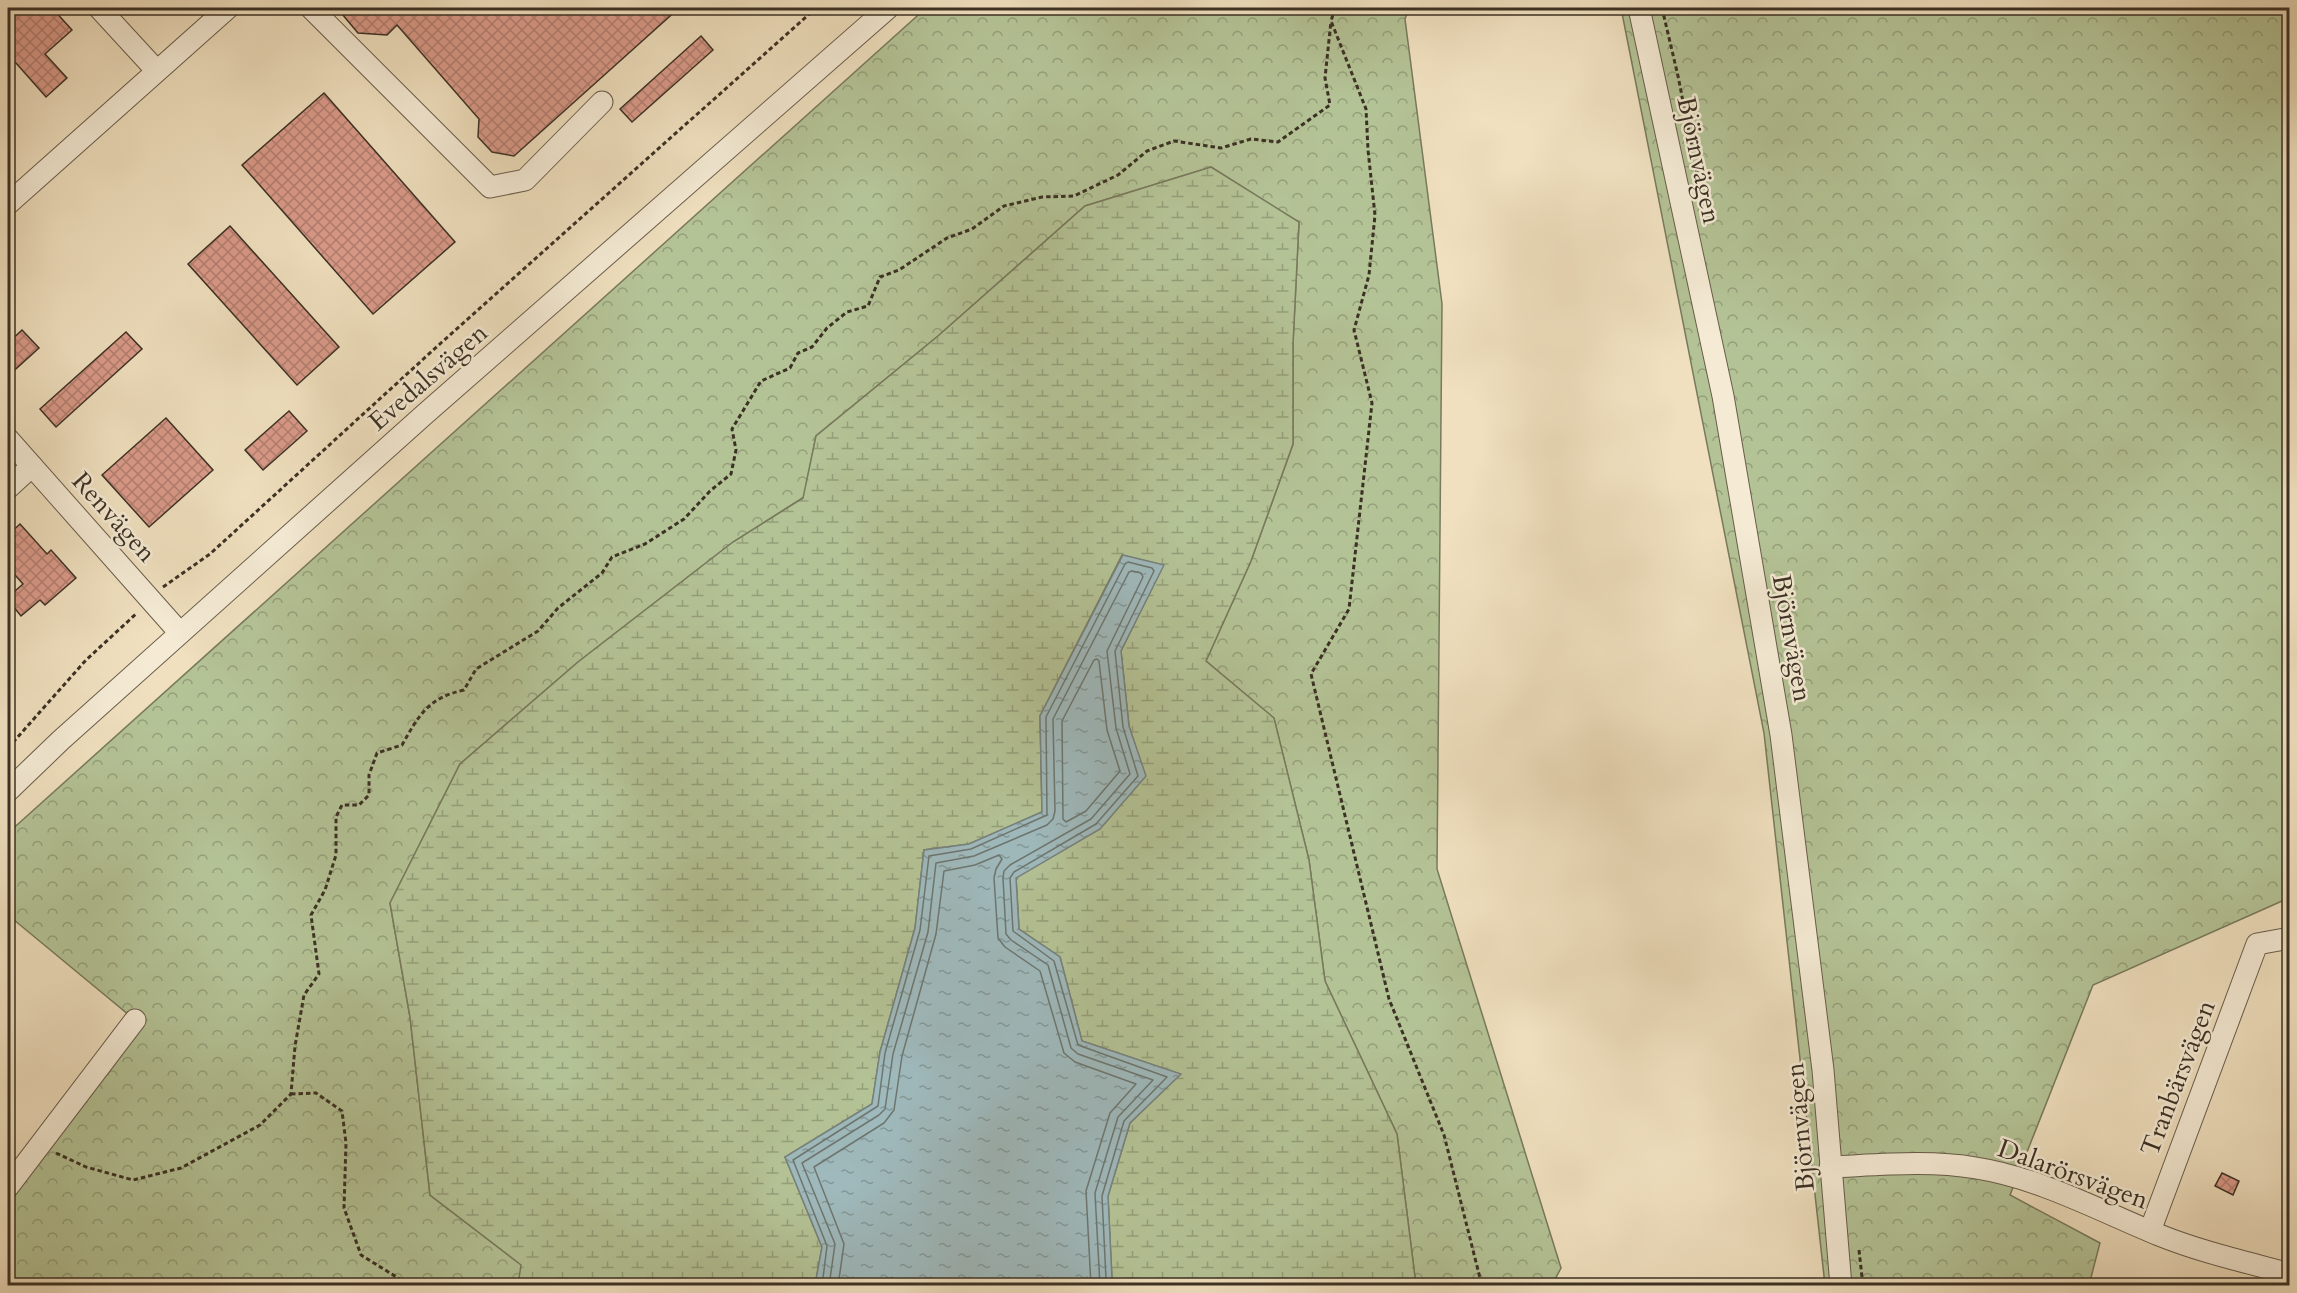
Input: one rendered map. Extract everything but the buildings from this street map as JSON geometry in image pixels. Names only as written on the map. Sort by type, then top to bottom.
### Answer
[{"type":"street","points":[[99,8],[156,70]]},
{"type":"street","points":[[8,204],[228,8]]},
{"type":"street","points":[[311,8],[490,187],[525,180],[602,102]]},
{"type":"street","name":"Evedalsvägen","points":[[8,791],[180,633],[888,8]]},
{"type":"street","name":"Björnvägen","points":[[1639,8],[1723,396],[1781,735],[1823,1070],[1841,1286]]},
{"type":"street","name":"Renvägen","points":[[8,439],[152,598],[180,633]]},
{"type":"street","points":[[8,488],[32,466]]},
{"type":"street","name":"Tranbärsvägen","points":[[2150,1231],[2257,944],[2289,938]]},
{"type":"street","points":[[8,1187],[135,1020]]},
{"type":"street","name":"Dalarörsvägen","points":[[1830,1167],[1928,1164],[1976,1168],[2028,1182],[2108,1212],[2150,1231],[2289,1274]]},
{"type":"path","points":[[8,748],[86,660],[170,580],[210,554],[442,342],[816,8]]},
{"type":"path","points":[[40,1146],[86,1167],[133,1179],[182,1168],[260,1125],[291,1094],[304,995],[319,974],[311,915],[325,890],[336,855],[336,817],[342,804],[358,805],[369,795],[369,775],[377,753],[402,745],[420,713],[446,694],[464,690],[476,669],[511,646],[538,632],[558,608],[602,573],[612,557],[645,544],[684,519],[710,491],[731,474],[736,450],[732,429],[760,381],[790,368],[798,353],[812,347],[827,328],[847,312],[868,306],[880,278],[900,270],[947,238],[972,229],[1004,207],[1042,197],[1074,196],[1118,175],[1147,150],[1174,141],[1221,147],[1251,139],[1278,142],[1330,105],[1325,78],[1331,21],[1335,8]]},
{"type":"path","points":[[1331,21],[1366,109],[1375,215],[1369,275],[1354,330],[1372,403],[1349,609],[1311,674],[1389,999],[1444,1136],[1482,1286]]},
{"type":"path","points":[[291,1094],[316,1093],[342,1111],[346,1143],[344,1209],[361,1255],[411,1286]]},
{"type":"green space","points":[[926,8],[1409,8],[1405,19],[1442,304],[1437,869],[1561,1268],[1552,1285],[1416,1285],[1397,1134],[1325,981],[1309,860],[1274,719],[1206,661],[1251,561],[1293,444],[1293,344],[1299,223],[1211,167],[1085,206],[938,336],[816,436],[804,497],[733,542],[578,662],[460,764],[390,903],[410,1017],[430,1195],[522,1265],[518,1285],[8,1285],[8,1187],[135,1020],[8,915],[8,833]]},
{"type":"green space","points":[[1621,8],[2289,8],[2289,898],[2093,985],[2010,1195],[2100,1243],[2089,1285],[1825,1285],[1764,733]]},
{"type":"green space","points":[[1211,167],[1299,222],[1293,344],[1293,444],[1251,561],[1206,661],[1274,718],[1309,860],[1325,981],[1397,1134],[1416,1285],[1122,1286],[1112,1280],[1108,1196],[1130,1123],[1180,1074],[1082,1041],[1060,957],[1019,929],[1016,877],[1100,829],[1145,776],[1129,726],[1121,651],[1163,565],[1122,555],[1040,716],[1042,812],[969,844],[924,850],[915,928],[880,1052],[872,1104],[785,1157],[822,1247],[815,1285],[518,1285],[521,1265],[430,1195],[410,1017],[390,903],[460,764],[578,662],[733,542],[803,498],[816,436],[938,336],[1085,206]]},
{"type":"water","points":[[1123,555],[1164,565],[1121,651],[1129,726],[1146,776],[1100,829],[1016,878],[1019,929],[1060,957],[1082,1041],[1181,1074],[1130,1123],[1108,1196],[1112,1279],[1122,1285],[815,1285],[822,1247],[785,1157],[872,1104],[880,1052],[915,928],[924,850],[969,844],[1042,812],[1040,716]]}]
